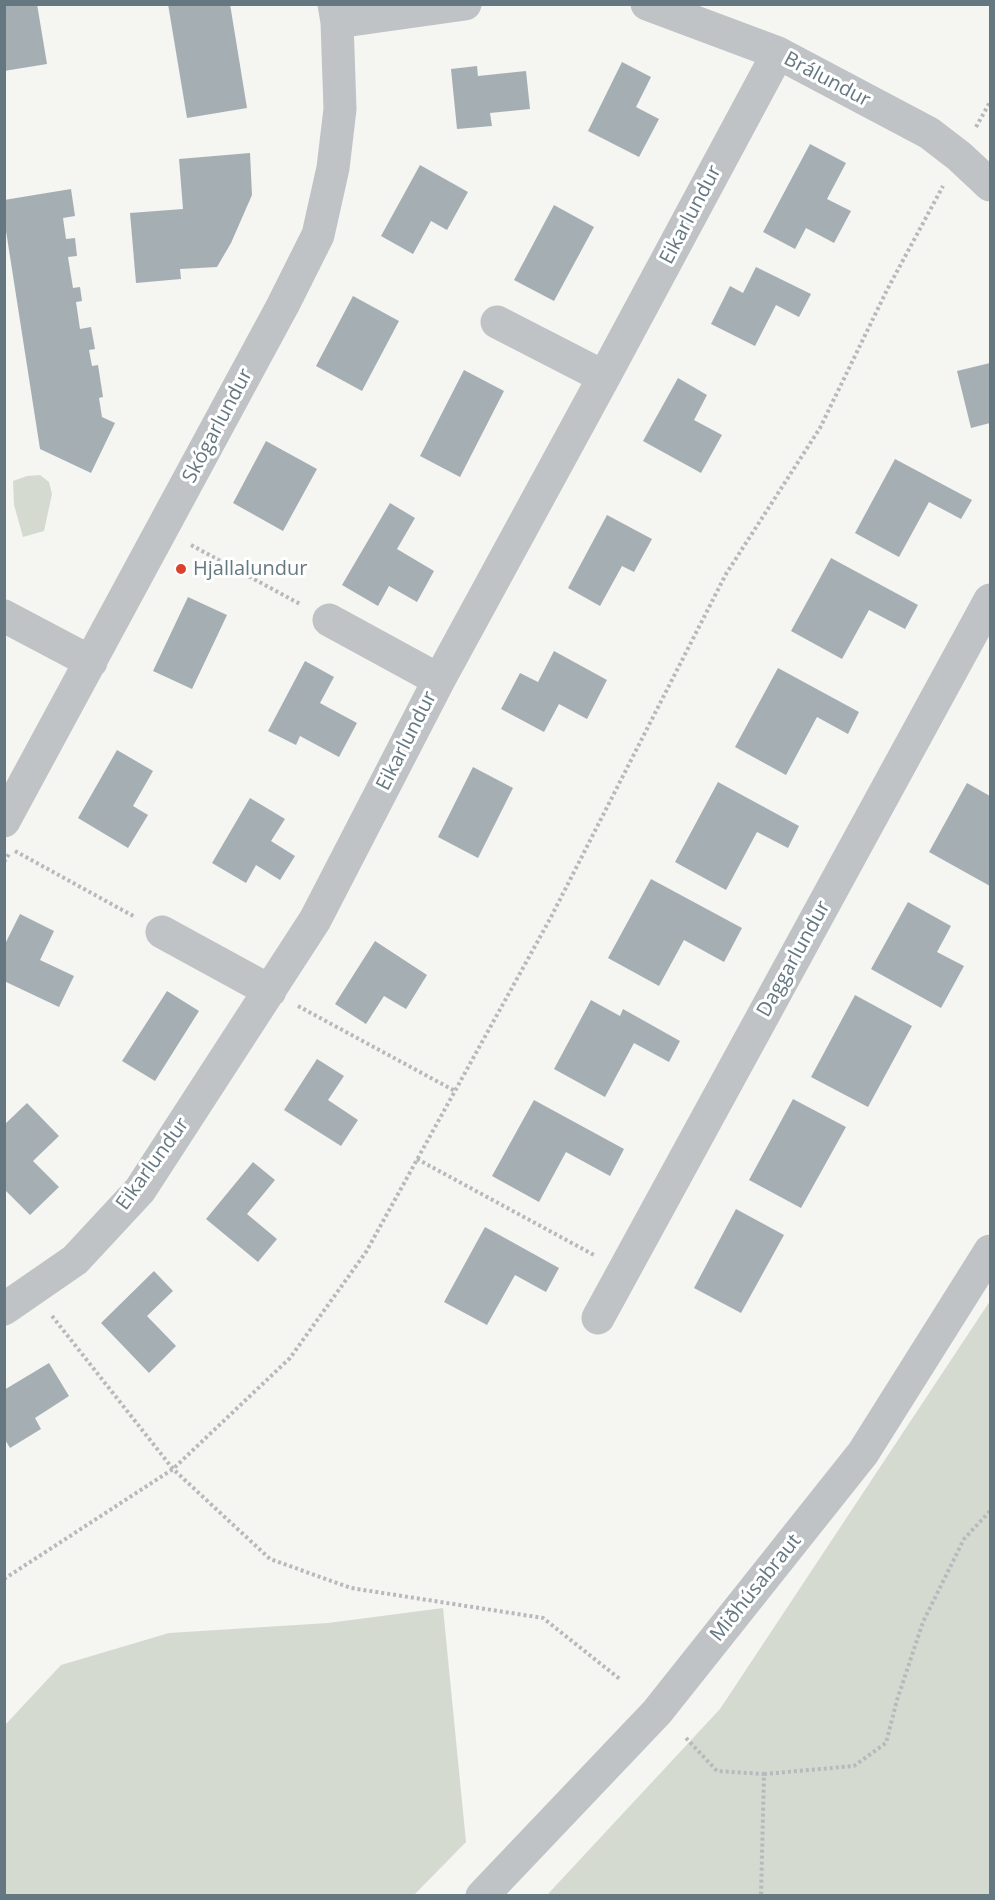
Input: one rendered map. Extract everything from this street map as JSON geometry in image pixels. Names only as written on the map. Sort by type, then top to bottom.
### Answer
[{"type":"street","points":[[336,13],[465,4]]},
{"type":"street","name":"Brálundur","points":[[647,4],[778,53],[929,134],[959,156],[990,185]]},
{"type":"street","name":"Skógarlundur","points":[[8,835],[91,662],[283,305],[318,235],[333,168],[340,109],[336,13]]},
{"type":"street","name":"Eikarlundur","points":[[4,1309],[75,1260],[140,1190],[315,920],[439,680],[778,53]]},
{"type":"street","points":[[497,322],[604,377]]},
{"type":"street","name":"Daggarlundur","points":[[598,1318],[990,600]]},
{"type":"street","points":[[4,616],[91,662]]},
{"type":"street","name":"Eikarlundur","points":[[329,620],[439,680]]},
{"type":"street","points":[[162,932],[270,991]]},
{"type":"street","name":"Miðhúsabraut","points":[[482,1896],[657,1712],[863,1453],[990,1251]]},
{"type":"path","points":[[4,1579],[173,1469],[291,1358],[366,1251],[550,919],[726,574],[820,428],[887,290],[990,102]]},
{"type":"path","points":[[985,111],[990,116]]},
{"type":"path","points":[[182,540],[329,620]]},
{"type":"path","points":[[8,835],[162,932]]},
{"type":"path","points":[[270,991],[455,1091]]},
{"type":"path","points":[[417,1159],[624,1271]]},
{"type":"path","points":[[31,1290],[173,1469],[270,1559],[351,1588],[543,1618],[621,1680]]},
{"type":"path","points":[[686,1738],[717,1771],[764,1774],[854,1766],[886,1743],[897,1700],[923,1622],[964,1539],[990,1512]]},
{"type":"path","points":[[761,1896],[764,1774]]},
{"type":"shaded area","points":[[40,475],[49,482],[52,494],[44,531],[23,537],[14,505],[13,481],[27,476]]},
{"type":"shaded area","points":[[990,1301],[990,1895],[547,1895],[720,1709]]},
{"type":"shaded area","points":[[443,1608],[466,1842],[414,1895],[5,1895],[5,1725],[61,1665],[169,1633],[328,1623]]},
{"type":"building","points":[[4,4],[37,4],[47,64],[4,71]]},
{"type":"building","points":[[168,4],[230,4],[247,108],[187,118]]},
{"type":"building","points":[[622,62],[651,77],[636,107],[659,119],[639,157],[588,131]]},
{"type":"building","points":[[477,66],[478,76],[526,71],[530,109],[490,113],[492,126],[457,129],[451,69]]},
{"type":"building","points":[[810,144],[846,163],[827,199],[851,211],[834,243],[806,228],[795,249],[763,232]]},
{"type":"building","points":[[250,153],[252,195],[231,243],[217,267],[180,269],[181,279],[136,283],[130,213],[183,209],[179,159]]},
{"type":"building","points":[[420,165],[468,192],[447,230],[431,221],[413,254],[381,236]]},
{"type":"building","points":[[71,189],[75,216],[63,218],[66,239],[75,238],[77,256],[68,257],[73,288],[80,287],[82,301],[76,302],[80,329],[91,327],[95,349],[89,350],[92,366],[98,365],[103,397],[99,398],[102,417],[115,423],[91,473],[40,449],[4,218],[4,200]]},
{"type":"building","points":[[554,205],[594,227],[554,301],[514,280]]},
{"type":"building","points":[[756,267],[811,294],[799,317],[776,305],[755,346],[711,324],[730,286],[743,293]]},
{"type":"building","points":[[353,296],[399,321],[362,391],[316,366]]},
{"type":"building","points":[[990,363],[990,423],[971,428],[957,371]]},
{"type":"building","points":[[464,370],[504,391],[460,477],[420,456]]},
{"type":"building","points":[[678,378],[707,395],[694,420],[722,435],[701,473],[643,441]]},
{"type":"building","points":[[266,441],[317,469],[283,531],[233,503]]},
{"type":"building","points":[[895,459],[972,500],[961,519],[929,502],[899,557],[855,533]]},
{"type":"building","points":[[390,503],[415,518],[397,549],[434,571],[417,602],[389,586],[378,606],[342,585]]},
{"type":"building","points":[[607,515],[652,539],[634,572],[622,566],[600,606],[568,588]]},
{"type":"building","points":[[831,558],[918,605],[905,629],[869,610],[842,659],[791,631]]},
{"type":"building","points":[[188,597],[227,615],[192,689],[153,671]]},
{"type":"building","points":[[554,651],[607,680],[587,719],[559,704],[544,732],[501,709],[520,673],[538,682]]},
{"type":"building","points":[[305,661],[334,677],[320,703],[357,723],[339,757],[300,736],[296,745],[268,731]]},
{"type":"building","points":[[778,668],[859,712],[848,734],[817,717],[786,775],[735,747]]},
{"type":"building","points":[[117,750],[153,771],[133,806],[148,815],[128,848],[78,818]]},
{"type":"building","points":[[473,767],[513,788],[478,858],[438,837]]},
{"type":"building","points":[[718,782],[799,826],[788,848],[757,832],[726,890],[675,862]]},
{"type":"building","points":[[967,783],[990,796],[990,886],[929,852]]},
{"type":"building","points":[[250,798],[285,819],[271,841],[295,856],[280,880],[256,865],[246,883],[212,863]]},
{"type":"building","points":[[651,879],[742,928],[724,962],[684,940],[659,986],[608,958]]},
{"type":"building","points":[[908,902],[951,926],[937,952],[964,966],[941,1008],[871,969]]},
{"type":"building","points":[[20,914],[54,931],[40,960],[74,976],[59,1007],[4,981],[4,946]]},
{"type":"building","points":[[375,941],[427,975],[406,1009],[384,996],[366,1024],[335,1004]]},
{"type":"building","points":[[167,991],[199,1011],[155,1081],[122,1061]]},
{"type":"building","points":[[855,995],[912,1026],[868,1107],[811,1077]]},
{"type":"building","points":[[591,1000],[620,1016],[623,1009],[680,1041],[669,1062],[634,1043],[605,1097],[554,1069]]},
{"type":"building","points":[[317,1059],[344,1076],[328,1100],[358,1120],[341,1146],[284,1110]]},
{"type":"building","points":[[793,1099],[846,1127],[801,1208],[749,1180]]},
{"type":"building","points":[[534,1100],[624,1149],[610,1176],[566,1152],[539,1202],[492,1176]]},
{"type":"building","points":[[27,1103],[59,1136],[33,1161],[59,1187],[30,1215],[4,1189],[4,1125]]},
{"type":"building","points":[[253,1162],[275,1180],[247,1214],[277,1239],[258,1262],[206,1219]]},
{"type":"building","points":[[736,1209],[784,1235],[741,1313],[694,1288]]},
{"type":"building","points":[[485,1227],[559,1268],[546,1292],[515,1275],[487,1325],[444,1302]]},
{"type":"building","points":[[154,1271],[173,1291],[147,1316],[176,1346],[149,1373],[101,1323]]},
{"type":"building","points":[[49,1363],[69,1396],[35,1418],[41,1429],[10,1448],[4,1438],[4,1390]]},
{"type":"place","name":"Hjallalundur","points":[[181,569]]}]
